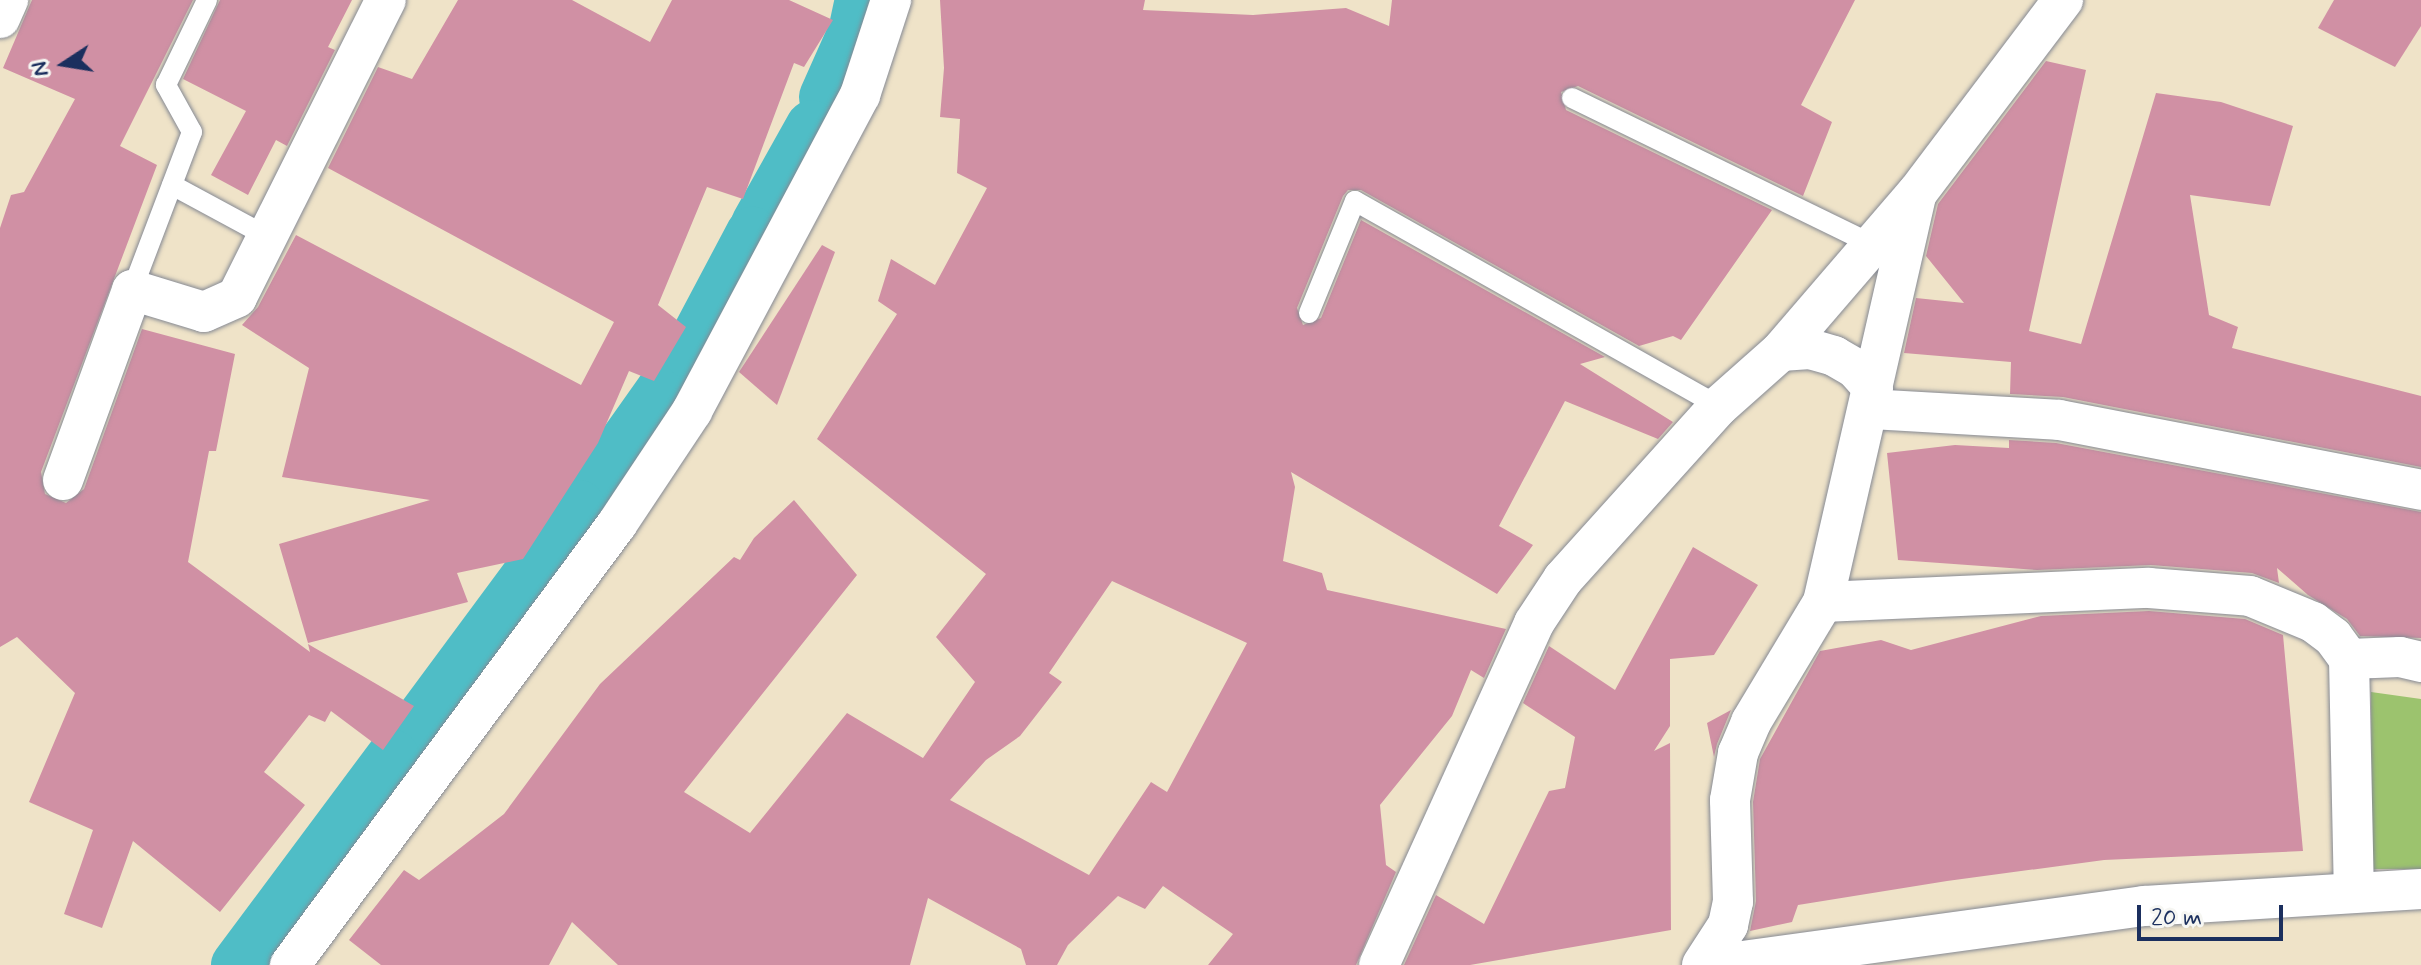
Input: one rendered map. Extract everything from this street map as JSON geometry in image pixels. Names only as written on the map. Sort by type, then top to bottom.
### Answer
[{"type":"street","points":[[0,18],[8,0]]},
{"type":"street","points":[[63,480],[132,290],[204,312],[237,297],[270,238],[386,0]]},
{"type":"street","points":[[290,965],[617,524],[692,411],[860,95],[891,0]]},
{"type":"street","points":[[1379,965],[1534,623],[1605,527],[1719,406],[1781,351],[1917,193],[2063,0]]},
{"type":"street","points":[[1702,965],[1718,946],[1733,902],[1730,800],[1738,753],[1751,722],[1823,602],[1917,193]]},
{"type":"street","points":[[1781,351],[1810,349],[1834,356],[1855,368],[1872,399]]},
{"type":"street","points":[[1872,399],[2059,420],[2421,490]]},
{"type":"street","points":[[1823,602],[2087,589],[2203,590],[2250,596],[2285,608],[2333,637],[2349,659],[2354,892]]},
{"type":"street","points":[[2349,659],[2421,662]]},
{"type":"street","points":[[1713,965],[2144,906],[2421,889]]},
{"type":"lane","points":[[132,290],[192,132],[166,85],[207,0]]},
{"type":"lane","points":[[1572,98],[1872,244]]},
{"type":"lane","points":[[172,185],[270,238]]},
{"type":"lane","points":[[1309,313],[1355,201],[1719,406]]},
{"type":"green space","points":[[2371,692],[2421,699],[2421,869],[2372,869]]},
{"type":"building","points":[[32,0],[193,0],[120,146],[157,165],[41,472],[45,494],[66,503],[84,489],[142,329],[235,354],[216,451],[209,451],[188,562],[310,652],[308,644],[414,706],[383,750],[331,711],[325,722],[309,715],[264,772],[305,805],[220,912],[133,841],[102,928],[64,914],[93,830],[29,802],[75,693],[17,637],[0,647],[0,228],[11,195],[24,192],[75,99],[3,68]]},
{"type":"building","points":[[220,0],[352,0],[328,47],[335,50],[287,146],[276,140],[248,195],[211,175],[246,111],[183,79]]},
{"type":"building","points":[[458,0],[572,0],[650,42],[672,0],[789,0],[833,20],[804,67],[794,63],[743,199],[707,187],[658,305],[686,327],[654,381],[629,371],[598,443],[523,559],[457,573],[468,602],[308,643],[279,544],[430,500],[282,477],[309,368],[242,325],[258,307],[296,235],[581,385],[614,322],[328,168],[378,67],[412,79]]},
{"type":"building","points":[[940,0],[1145,0],[1143,10],[1253,15],[1346,8],[1389,26],[1392,0],[1855,0],[1801,105],[1832,122],[1803,196],[1578,86],[1561,92],[1566,110],[1772,210],[1681,340],[1673,336],[1639,346],[1361,190],[1348,190],[1343,196],[1297,308],[1303,325],[1321,318],[1361,220],[1605,357],[1580,364],[1673,422],[1658,439],[1565,401],[1499,526],[1533,545],[1497,594],[1291,472],[1295,487],[1283,561],[1322,573],[1327,590],[1506,629],[1484,678],[1471,670],[1452,716],[1380,805],[1386,865],[1396,872],[1356,965],[1208,965],[1233,934],[1163,886],[1145,909],[1118,896],[1068,945],[1057,965],[1026,965],[1021,949],[928,898],[910,965],[618,965],[572,922],[549,965],[381,965],[349,940],[404,870],[419,880],[504,814],[600,684],[734,557],[740,560],[754,538],[794,500],[857,575],[684,792],[750,833],[847,713],[923,758],[975,682],[936,637],[986,574],[817,439],[897,314],[878,301],[891,259],[935,285],[987,188],[957,173],[960,119],[940,117],[944,68]],"holes":[[[1112,581],[1247,643],[1167,792],[1151,782],[1089,875],[950,800],[986,760],[1020,736],[1062,682],[1049,673]]]},
{"type":"building","points":[[2334,0],[2421,0],[2421,26],[2395,67],[2318,28]]},
{"type":"building","points":[[2046,61],[2086,70],[2029,331],[2081,344],[2156,93],[2221,102],[2293,126],[2270,206],[2190,195],[2209,315],[2238,327],[2232,348],[2421,396],[2421,467],[2063,397],[2010,394],[2011,362],[1904,353],[1916,298],[1964,303],[1926,256],[1938,204]]},
{"type":"building","points":[[822,245],[835,252],[777,405],[739,372]]},
{"type":"building","points":[[2009,440],[2056,443],[2421,512],[2421,638],[2360,636],[2347,619],[2308,595],[2277,568],[2279,583],[2252,573],[2151,565],[2037,570],[1898,560],[1887,453],[1955,445],[2009,448]]},
{"type":"building","points":[[1693,547],[1758,585],[1714,655],[1670,659],[1670,726],[1654,751],[1670,743],[1671,930],[1470,965],[1404,965],[1436,895],[1484,924],[1549,791],[1565,788],[1575,737],[1523,703],[1549,646],[1615,690]]},
{"type":"building","points":[[2149,611],[2245,619],[2283,635],[2303,851],[2104,860],[1947,881],[1798,905],[1792,922],[1750,931],[1756,901],[1753,802],[1760,759],[1820,651],[1881,640],[1911,650],[2041,616]]},
{"type":"building","points":[[1731,710],[1717,744],[1714,757],[1707,723]]},
{"type":"waterway","points":[[825,97],[854,32],[861,0]]},
{"type":"waterway","points":[[757,224],[812,126]]},
{"type":"waterway","points":[[585,499],[689,352],[752,233]]},
{"type":"waterway","points":[[403,744],[579,506]]},
{"type":"waterway","points":[[237,965],[393,756]]}]
